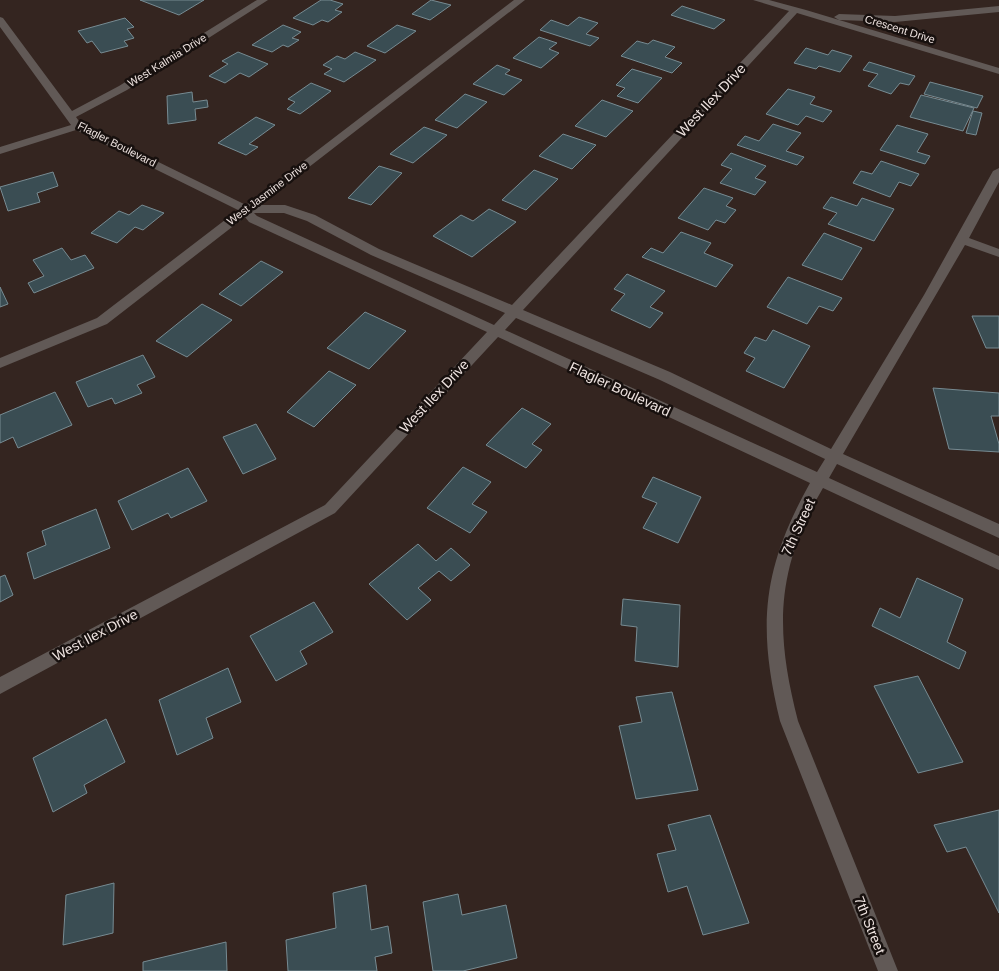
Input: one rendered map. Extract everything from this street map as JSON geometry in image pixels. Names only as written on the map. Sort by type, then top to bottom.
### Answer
[{"type":"street","name":"West Kalmia Drive","points":[[69,117],[123,88],[263,0]]},
{"type":"street","name":"West Jasmine Drive","points":[[0,362],[102,321],[245,209],[520,0]]},
{"type":"street","points":[[758,0],[795,10],[845,18],[894,19],[999,9]]},
{"type":"street","name":"Crescent Drive","points":[[795,10],[999,71]]},
{"type":"street","name":"West Ilex Drive","points":[[0,686],[330,509],[795,10]]},
{"type":"street","name":"Flagler Boulevard","points":[[0,20],[77,126],[245,209],[253,219],[494,332],[999,562]]},
{"type":"street","points":[[0,151],[77,126]]},
{"type":"street","name":"7th Street","points":[[888,971],[789,721],[779,686],[775,658],[774,610],[782,562],[789,540],[820,481],[962,240],[999,171]]},
{"type":"street","name":"Flagler Boulevard","points":[[245,209],[285,209],[311,218],[375,252],[666,376],[835,457],[999,531]]},
{"type":"street","points":[[962,240],[999,253]]},
{"type":"building","points":[[140,0],[204,0],[179,15]]},
{"type":"building","points":[[321,0],[330,0],[343,4],[335,10],[342,12],[328,22],[322,20],[313,25],[293,18]]},
{"type":"building","points":[[431,0],[451,5],[430,20],[412,14]]},
{"type":"building","points":[[682,6],[725,20],[714,29],[671,15]]},
{"type":"building","points":[[579,17],[598,23],[586,34],[599,38],[590,46],[540,30],[551,20],[568,26]]},
{"type":"building","points":[[125,18],[134,27],[127,29],[134,38],[124,41],[128,46],[101,53],[92,41],[87,43],[78,31]]},
{"type":"building","points":[[283,25],[301,32],[292,38],[299,40],[288,47],[283,45],[272,52],[252,45]]},
{"type":"building","points":[[397,25],[416,31],[385,53],[367,46]]},
{"type":"building","points":[[539,37],[557,43],[549,49],[559,53],[541,68],[513,58]]},
{"type":"building","points":[[653,40],[675,47],[665,57],[682,63],[672,73],[621,56],[637,41],[648,44]]},
{"type":"building","points":[[806,48],[828,55],[832,50],[852,56],[840,72],[819,66],[816,69],[794,63]]},
{"type":"building","points":[[238,52],[268,64],[249,77],[240,73],[225,83],[209,76],[228,64],[222,61]]},
{"type":"building","points":[[355,52],[376,60],[344,82],[324,74],[332,69],[323,65],[337,56],[345,59]]},
{"type":"building","points":[[869,62],[915,76],[909,85],[900,83],[891,94],[868,86],[878,74],[863,70]]},
{"type":"building","points":[[497,65],[510,70],[505,74],[522,80],[504,95],[473,84]]},
{"type":"building","points":[[632,69],[662,78],[638,103],[617,96],[625,88],[616,85]]},
{"type":"building","points":[[930,82],[983,96],[977,108],[924,94]]},
{"type":"building","points":[[311,83],[331,91],[300,114],[287,109],[295,102],[288,99]]},
{"type":"building","points":[[788,89],[815,97],[810,104],[832,111],[823,122],[806,116],[798,125],[766,114]]},
{"type":"building","points":[[192,92],[193,102],[207,100],[208,107],[195,109],[196,120],[168,124],[167,96]]},
{"type":"building","points":[[465,94],[487,102],[457,128],[435,120]]},
{"type":"building","points":[[921,95],[974,108],[963,131],[910,117]]},
{"type":"building","points":[[602,100],[633,111],[606,137],[575,126]]},
{"type":"building","points":[[973,111],[982,113],[976,135],[966,133]]},
{"type":"building","points":[[256,117],[275,125],[249,144],[258,147],[246,155],[218,143]]},
{"type":"building","points":[[773,124],[801,133],[786,151],[804,157],[797,165],[737,145],[745,136],[759,141]]},
{"type":"building","points":[[897,125],[928,134],[917,152],[930,156],[925,164],[880,150]]},
{"type":"building","points":[[424,127],[447,135],[413,163],[390,154]]},
{"type":"building","points":[[563,134],[596,145],[572,169],[539,156]]},
{"type":"building","points":[[731,153],[766,166],[755,178],[766,182],[755,195],[720,183],[732,169],[721,165]]},
{"type":"building","points":[[881,161],[919,174],[911,186],[899,182],[890,197],[853,183],[861,171],[872,174]]},
{"type":"building","points":[[379,166],[402,173],[371,205],[348,198]]},
{"type":"building","points":[[534,170],[558,179],[526,210],[502,200]]},
{"type":"building","points":[[53,172],[58,186],[37,193],[40,202],[8,211],[0,187]]},
{"type":"building","points":[[704,188],[733,198],[726,206],[736,210],[725,223],[716,220],[708,230],[678,218]]},
{"type":"building","points":[[831,197],[857,206],[862,198],[894,209],[874,241],[828,224],[837,213],[823,208]]},
{"type":"building","points":[[142,205],[164,213],[143,230],[135,227],[117,243],[91,233],[119,211],[129,215]]},
{"type":"building","points":[[489,209],[516,222],[472,257],[433,236],[461,215],[473,221]]},
{"type":"building","points":[[681,232],[711,243],[704,253],[733,265],[716,287],[642,257],[651,248],[663,253]]},
{"type":"building","points":[[824,233],[862,248],[842,280],[802,265]]},
{"type":"building","points":[[62,248],[71,260],[85,255],[94,268],[34,293],[28,283],[44,276],[33,260]]},
{"type":"building","points":[[261,261],[283,272],[241,306],[219,294]]},
{"type":"building","points":[[627,274],[665,291],[650,307],[663,313],[650,328],[611,310],[625,294],[614,289]]},
{"type":"building","points":[[788,277],[842,298],[833,311],[819,306],[807,324],[767,307]]},
{"type":"building","points":[[0,287],[8,304],[0,307]]},
{"type":"building","points":[[202,304],[232,320],[187,357],[156,341]]},
{"type":"building","points":[[365,312],[406,331],[369,369],[327,348]]},
{"type":"building","points":[[972,316],[999,316],[999,348],[986,348]]},
{"type":"building","points":[[773,330],[810,346],[784,388],[746,371],[755,358],[744,353],[755,337],[766,341]]},
{"type":"building","points":[[143,355],[155,377],[137,385],[142,393],[115,404],[112,398],[88,407],[76,382]]},
{"type":"building","points":[[329,371],[356,385],[314,427],[287,412]]},
{"type":"building","points":[[933,388],[999,393],[999,416],[991,416],[999,444],[999,452],[949,449]]},
{"type":"building","points":[[55,392],[72,425],[18,448],[13,437],[0,443],[0,415]]},
{"type":"building","points":[[522,408],[551,424],[532,444],[542,450],[526,468],[486,445]]},
{"type":"building","points":[[256,424],[276,459],[243,474],[223,437]]},
{"type":"building","points":[[463,467],[491,482],[472,504],[487,512],[470,533],[427,508]]},
{"type":"building","points":[[188,468],[207,501],[171,518],[168,513],[132,530],[118,501]]},
{"type":"building","points":[[653,477],[701,497],[678,543],[643,528],[657,503],[642,497]]},
{"type":"building","points":[[96,509],[110,548],[34,579],[27,553],[46,545],[42,531]]},
{"type":"building","points":[[418,544],[436,561],[451,548],[470,565],[451,581],[439,571],[418,588],[431,600],[407,620],[369,584]]},
{"type":"building","points":[[5,575],[13,595],[0,602],[0,577]]},
{"type":"building","points":[[917,578],[963,599],[947,642],[966,652],[959,669],[872,626],[880,608],[900,618]]},
{"type":"building","points":[[623,599],[680,605],[678,667],[635,661],[637,627],[621,625]]},
{"type":"building","points":[[314,602],[333,632],[300,651],[307,664],[276,681],[250,636]]},
{"type":"building","points":[[228,668],[241,702],[206,718],[213,738],[177,755],[159,700]]},
{"type":"building","points":[[918,676],[963,762],[918,773],[874,686]]},
{"type":"building","points":[[672,692],[698,790],[636,799],[619,726],[642,722],[636,697]]},
{"type":"building","points":[[106,719],[125,762],[84,785],[87,793],[53,812],[33,758]]},
{"type":"building","points":[[999,810],[999,913],[966,847],[947,852],[934,825]]},
{"type":"building","points":[[710,815],[749,923],[703,935],[687,886],[668,892],[657,854],[676,850],[668,825]]},
{"type":"building","points":[[114,883],[113,933],[63,945],[66,895]]},
{"type":"building","points":[[366,885],[371,930],[388,926],[392,953],[375,957],[377,971],[288,971],[286,940],[336,928],[333,893]]},
{"type":"building","points":[[458,894],[462,915],[506,905],[517,958],[463,971],[433,971],[423,902]]},
{"type":"building","points":[[226,942],[227,971],[143,971],[143,962]]}]
